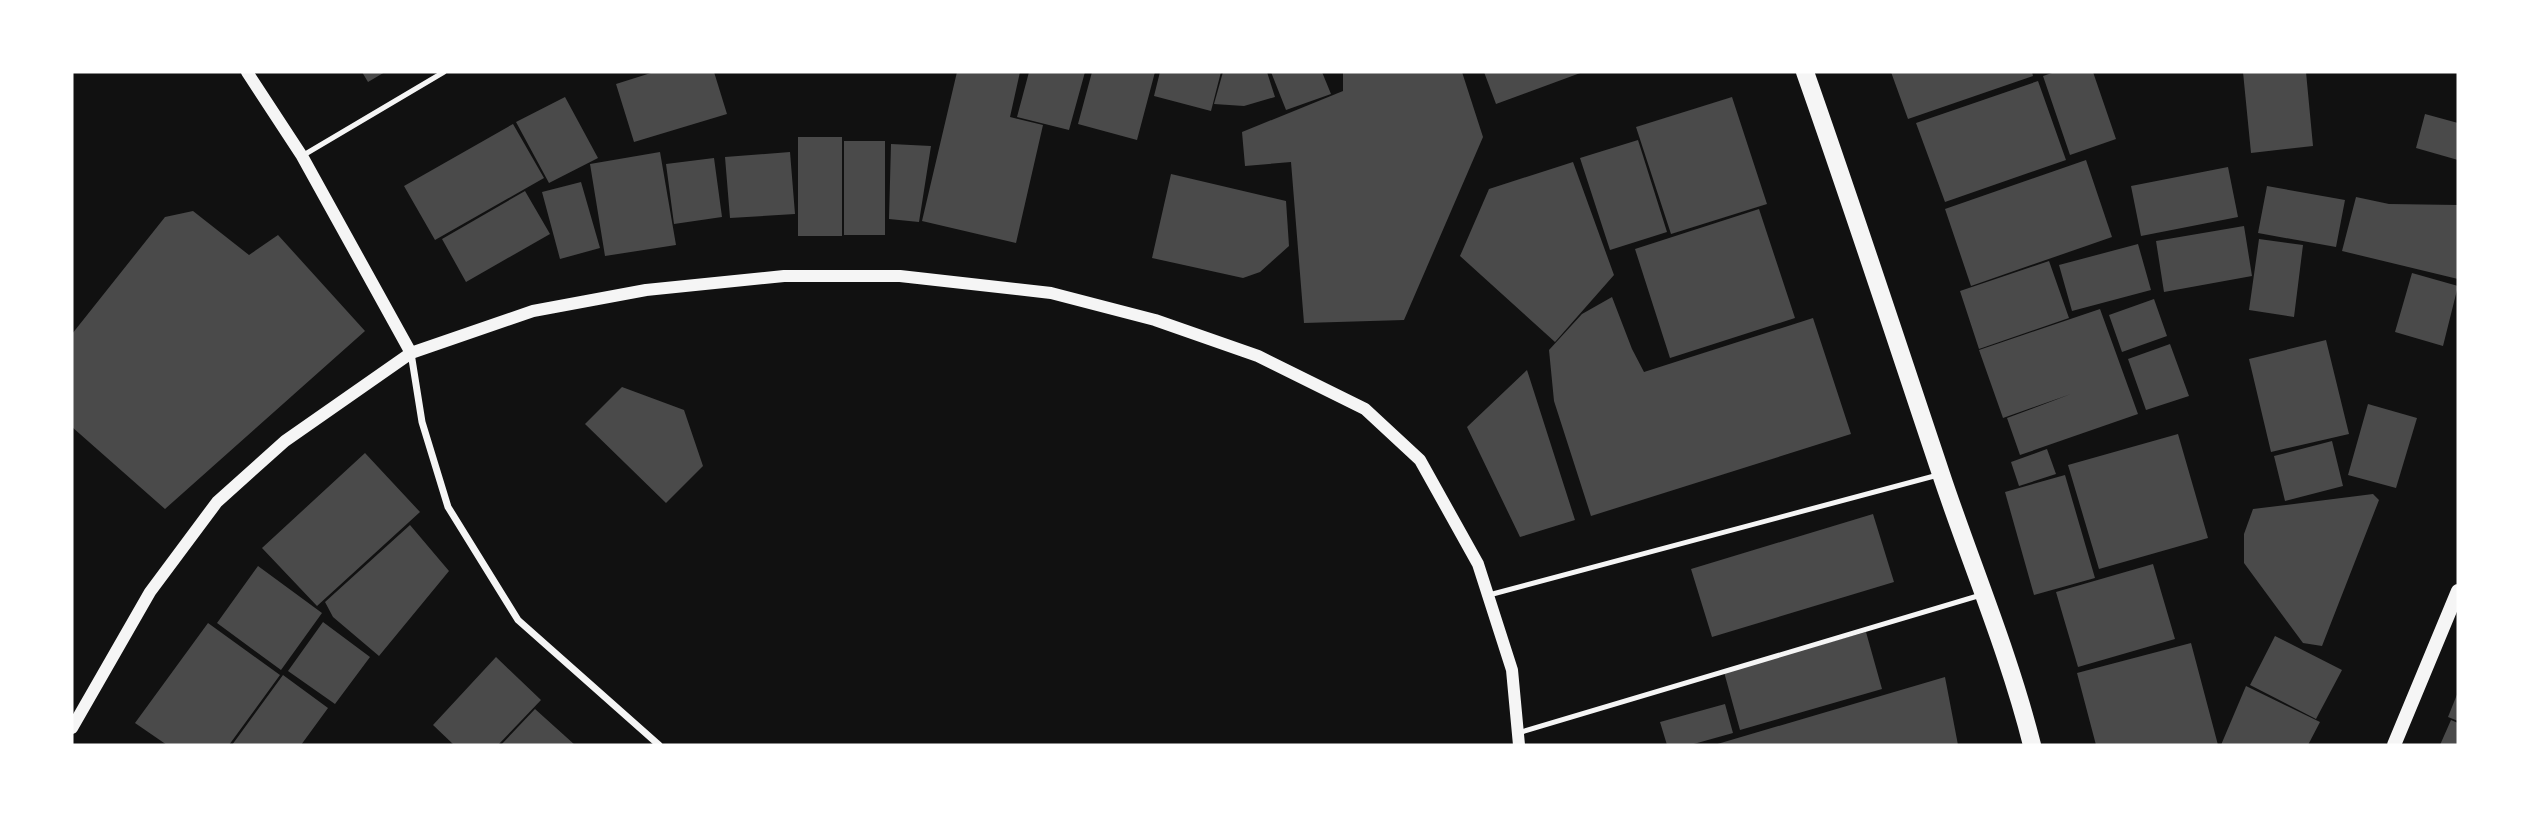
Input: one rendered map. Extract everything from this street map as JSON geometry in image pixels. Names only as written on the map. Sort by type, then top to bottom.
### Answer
[{"type":"main road","points":[[1805,72],[1863,235],[1941,474],[2020,695],[2032,745]]},
{"type":"main road","points":[[2394,745],[2458,591]]},
{"type":"street","points":[[247,72],[302,156],[411,353],[422,422],[448,507],[518,620],[659,745]]},
{"type":"street","points":[[72,728],[150,592],[217,502],[285,441],[411,353],[533,311],[646,290],[770,278],[900,275],[1051,293],[1156,320],[1258,356],[1365,409],[1420,460],[1478,564],[1512,670],[1518,739]]},
{"type":"lane","points":[[302,156],[444,72]]},
{"type":"lane","points":[[1489,595],[1941,474]]},
{"type":"lane","points":[[1518,739],[1983,595]]},
{"type":"building","points":[[362,72],[385,72],[368,82]]},
{"type":"building","points":[[654,72],[714,72],[727,114],[634,142],[616,84]]},
{"type":"building","points":[[957,72],[1020,72],[1010,117],[1043,125],[1016,243],[922,221]]},
{"type":"building","points":[[1029,72],[1085,72],[1069,130],[1017,117]]},
{"type":"building","points":[[1092,72],[1155,72],[1137,140],[1078,124]]},
{"type":"building","points":[[1160,72],[1221,72],[1211,111],[1154,96]]},
{"type":"building","points":[[1223,72],[1267,72],[1275,97],[1244,106],[1214,104]]},
{"type":"building","points":[[1271,72],[1322,72],[1331,94],[1286,110]]},
{"type":"building","points":[[1343,72],[1462,72],[1483,137],[1404,320],[1304,323],[1291,162],[1245,166],[1242,132],[1343,91]]},
{"type":"building","points":[[1484,72],[1583,72],[1496,104]]},
{"type":"building","points":[[1891,72],[2032,72],[2033,76],[1908,119]]},
{"type":"building","points":[[2055,72],[2093,72],[2116,139],[2070,155],[2043,76]]},
{"type":"building","points":[[2243,72],[2306,72],[2313,146],[2251,153]]},
{"type":"building","points":[[2038,81],[2066,160],[1945,202],[1916,123]]},
{"type":"building","points":[[565,97],[598,158],[549,183],[516,122]]},
{"type":"building","points":[[1732,97],[1767,204],[1671,234],[1636,127]]},
{"type":"building","points":[[2425,114],[2458,123],[2458,160],[2416,148]]},
{"type":"building","points":[[513,124],[544,178],[435,240],[404,186]]},
{"type":"building","points":[[798,137],[842,137],[842,236],[798,236]]},
{"type":"building","points":[[1638,140],[1667,232],[1610,250],[1580,158]]},
{"type":"building","points":[[844,141],[885,141],[885,235],[844,235]]},
{"type":"building","points":[[891,144],[931,146],[919,222],[889,219]]},
{"type":"building","points":[[660,152],[676,245],[605,256],[590,164]]},
{"type":"building","points":[[790,152],[795,214],[730,218],[725,157]]},
{"type":"building","points":[[714,158],[722,217],[674,224],[666,164]]},
{"type":"building","points":[[2086,160],[2112,237],[1971,286],[1945,209]]},
{"type":"building","points":[[1573,162],[1614,275],[1555,342],[1460,256],[1489,189]]},
{"type":"building","points":[[2228,167],[2238,217],[2141,236],[2131,186]]},
{"type":"building","points":[[1171,174],[1286,201],[1289,246],[1260,272],[1243,278],[1152,258]]},
{"type":"building","points":[[581,182],[600,248],[560,259],[542,192]]},
{"type":"building","points":[[2267,186],[2345,200],[2336,247],[2258,233]]},
{"type":"building","points":[[525,191],[550,234],[466,282],[442,239]]},
{"type":"building","points":[[2356,197],[2389,204],[2458,205],[2458,279],[2342,251]]},
{"type":"building","points":[[1759,209],[1795,318],[1670,358],[1635,249]]},
{"type":"building","points":[[193,211],[249,255],[278,235],[365,331],[165,509],[72,427],[72,334],[165,217]]},
{"type":"building","points":[[2244,226],[2252,276],[2164,292],[2156,241]]},
{"type":"building","points":[[2259,239],[2303,245],[2294,317],[2249,310]]},
{"type":"building","points":[[2138,244],[2151,290],[2072,311],[2059,265]]},
{"type":"building","points":[[2049,261],[2069,318],[1979,349],[1960,291]]},
{"type":"building","points":[[2412,273],[2458,286],[2443,346],[2395,332]]},
{"type":"building","points":[[1612,297],[1644,372],[1813,318],[1851,434],[1591,516],[1554,401],[1549,350],[1582,314]]},
{"type":"building","points":[[2154,299],[2167,336],[2122,352],[2109,315]]},
{"type":"building","points":[[2100,309],[2138,414],[2020,455],[2007,418],[2071,394],[2003,418],[1979,350]]},
{"type":"building","points":[[2326,340],[2349,434],[2271,452],[2249,359]]},
{"type":"building","points":[[2170,344],[2189,396],[2146,410],[2128,359]]},
{"type":"building","points":[[1527,370],[1575,520],[1520,537],[1467,427]]},
{"type":"building","points":[[622,387],[684,410],[703,466],[666,503],[585,424]]},
{"type":"building","points":[[2368,404],[2417,418],[2396,488],[2348,475]]},
{"type":"building","points":[[2178,434],[2208,538],[2099,569],[2068,465]]},
{"type":"building","points":[[2332,441],[2343,486],[2285,501],[2274,456]]},
{"type":"building","points":[[2047,449],[2056,474],[2019,486],[2011,462]]},
{"type":"building","points":[[365,453],[420,512],[317,606],[262,548]]},
{"type":"building","points":[[2065,475],[2095,578],[2034,595],[2005,492]]},
{"type":"building","points":[[2373,494],[2379,500],[2322,646],[2303,643],[2244,563],[2244,534],[2253,509]]},
{"type":"building","points":[[1873,514],[1894,582],[1712,637],[1691,569]]},
{"type":"building","points":[[410,525],[449,571],[379,656],[333,617],[325,602]]},
{"type":"building","points":[[2153,564],[2175,639],[2078,667],[2056,592]]},
{"type":"building","points":[[258,566],[322,613],[281,670],[217,623]]},
{"type":"building","points":[[323,622],[370,657],[335,704],[288,671]]},
{"type":"building","points":[[208,623],[280,675],[229,745],[167,745],[135,723]]},
{"type":"building","points":[[1866,632],[1882,689],[1740,730],[1724,672]]},
{"type":"building","points":[[2275,636],[2342,670],[2316,719],[2250,685]]},
{"type":"building","points":[[2191,643],[2218,745],[2096,745],[2077,673]]},
{"type":"building","points":[[496,657],[541,700],[498,745],[454,745],[433,725]]},
{"type":"building","points":[[283,675],[328,708],[301,745],[232,745]]},
{"type":"building","points":[[1945,677],[1958,745],[1714,745]]},
{"type":"building","points":[[2246,686],[2320,722],[2308,745],[2221,745]]},
{"type":"building","points":[[2458,692],[2458,721],[2448,717]]},
{"type":"building","points":[[1725,704],[1733,733],[1690,745],[1667,745],[1660,722]]},
{"type":"building","points":[[535,709],[575,745],[501,745]]},
{"type":"building","points":[[2451,720],[2458,723],[2458,745],[2440,745]]}]
